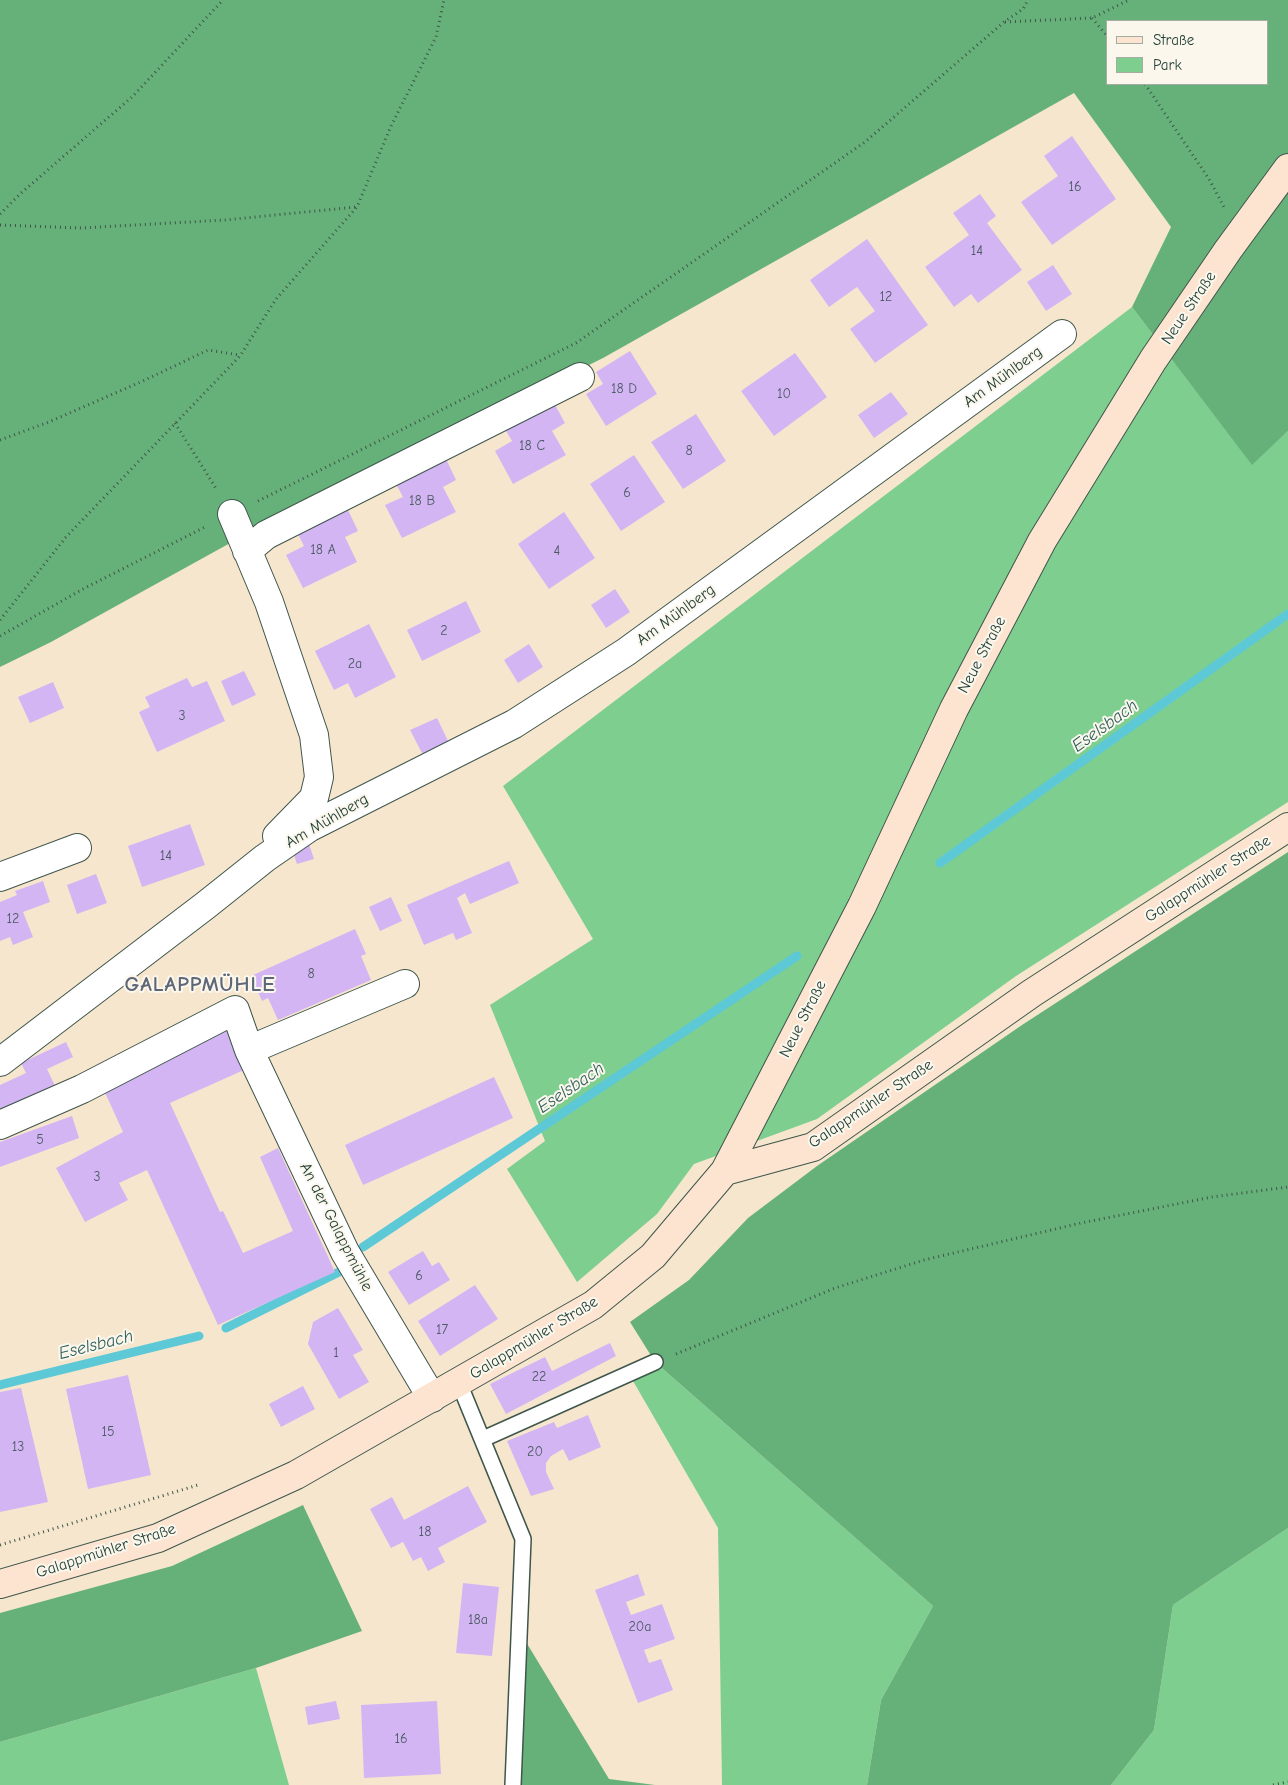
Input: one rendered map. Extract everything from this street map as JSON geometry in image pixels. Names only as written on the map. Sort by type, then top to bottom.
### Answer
[{"type":"main road","name":"Neue Straße","points":[[725,1171],[862,906],[954,709],[1042,541],[1153,360],[1239,234],[1288,168]]},
{"type":"main road","name":"Galappmühler Straße","points":[[0,1584],[158,1538],[296,1475],[593,1305],[653,1256],[725,1171],[813,1147],[1032,993],[1288,827]]},
{"type":"street","name":"Am Mühlberg","points":[[0,1062],[265,858],[310,827],[514,724],[626,652],[1062,334]]},
{"type":"street","points":[[247,551],[266,535],[580,376]]},
{"type":"street","name":"Am Mühlberg","points":[[232,514],[269,602],[314,734],[320,777],[314,798],[278,834],[265,858]]},
{"type":"street","points":[[0,877],[77,848]]},
{"type":"street","points":[[249,1050],[405,984]]},
{"type":"street","name":"An der Galappmühle","points":[[0,1125],[82,1090],[235,1010],[249,1050],[345,1252],[432,1398]]},
{"type":"lane","points":[[483,1439],[655,1362]]},
{"type":"lane","points":[[459,1383],[523,1539],[513,1785]]},
{"type":"path","points":[[0,214],[20,194],[132,97],[223,0]]},
{"type":"path","points":[[0,620],[66,536],[240,356],[276,300],[357,207],[391,126],[436,37],[444,0]]},
{"type":"path","points":[[0,636],[83,590],[232,514],[576,343],[865,142],[1004,22],[1023,9],[1028,0]]},
{"type":"path","points":[[1004,22],[1092,18],[1129,0]]},
{"type":"path","points":[[1092,18],[1106,35]]},
{"type":"path","points":[[1146,85],[1209,179],[1239,234]]},
{"type":"path","points":[[0,224],[81,228],[225,220],[357,207]]},
{"type":"path","points":[[0,440],[49,422],[208,350],[240,356]]},
{"type":"path","points":[[175,423],[232,514]]},
{"type":"path","points":[[655,1362],[835,1288],[924,1260],[1081,1223],[1202,1199],[1288,1187]]},
{"type":"path","points":[[0,1545],[201,1485]]},
{"type":"path","points":[[1273,1785],[1288,1782]]},
{"type":"green space","points":[[0,0],[1288,0],[1288,431],[1252,465],[1132,307],[1171,227],[1074,93],[603,358],[232,542],[51,642],[0,667]]},
{"type":"green space","points":[[1132,307],[1252,464],[1288,431],[1288,802],[1016,976],[817,1119],[694,1164],[657,1214],[577,1282],[507,1169],[545,1141],[490,1005],[593,939],[503,786]]},
{"type":"green space","points":[[1288,852],[1288,1528],[1173,1605],[1154,1730],[1111,1785],[867,1785],[881,1700],[933,1606],[655,1362],[630,1322],[689,1280],[748,1218],[817,1166],[1022,1025]]},
{"type":"green space","points":[[655,1362],[933,1606],[881,1700],[867,1785],[722,1785],[718,1528],[629,1374]]},
{"type":"green space","points":[[303,1505],[362,1631],[256,1668],[0,1742],[0,1613],[172,1566]]},
{"type":"green space","points":[[1288,1528],[1288,1785],[1111,1785],[1154,1730],[1173,1605]]},
{"type":"green space","points":[[520,1632],[609,1779],[655,1785],[513,1785]]},
{"type":"green space","points":[[256,1668],[289,1785],[0,1785],[0,1742]]},
{"type":"building","points":[[1072,136],[1116,199],[1052,245],[1021,202],[1058,176],[1044,156]]},
{"type":"building","points":[[980,194],[996,216],[987,223],[1022,270],[978,303],[971,294],[954,307],[925,267],[969,235],[953,213]]},
{"type":"building","points":[[867,239],[928,325],[875,363],[850,329],[875,311],[857,287],[829,307],[810,280]]},
{"type":"building","points":[[1053,265],[1072,294],[1046,311],[1027,282]]},
{"type":"building","points":[[630,351],[657,394],[606,426],[586,394],[603,384],[596,372]]},
{"type":"building","points":[[795,353],[827,397],[774,436],[741,391]]},
{"type":"building","points":[[891,392],[908,414],[874,438],[858,415]]},
{"type":"building","points":[[554,403],[565,423],[552,431],[566,455],[513,484],[495,451],[512,441],[505,429]]},
{"type":"building","points":[[696,414],[726,461],[683,489],[651,442]]},
{"type":"building","points":[[634,455],[665,502],[621,531],[590,484]]},
{"type":"building","points":[[446,459],[456,480],[443,487],[456,512],[402,538],[385,505],[403,497],[396,484]]},
{"type":"building","points":[[348,510],[358,531],[345,537],[357,562],[303,588],[286,555],[304,546],[298,534]]},
{"type":"building","points":[[564,512],[595,558],[549,589],[518,544]]},
{"type":"building","points":[[615,589],[630,612],[606,628],[591,605]]},
{"type":"building","points":[[466,601],[481,632],[422,661],[407,630]]},
{"type":"building","points":[[369,624],[396,677],[355,698],[348,683],[334,690],[315,651]]},
{"type":"building","points":[[529,644],[543,667],[518,683],[504,660]]},
{"type":"building","points":[[244,671],[256,695],[232,706],[221,681]]},
{"type":"building","points":[[187,678],[192,687],[207,681],[225,721],[157,752],[139,712],[150,707],[145,697]]},
{"type":"building","points":[[53,682],[64,708],[30,723],[18,697]]},
{"type":"building","points":[[437,718],[449,743],[423,755],[410,730]]},
{"type":"building","points":[[190,824],[205,865],[142,887],[128,846]]},
{"type":"building","points":[[309,844],[314,859],[297,864],[292,849]]},
{"type":"building","points":[[509,861],[519,883],[470,904],[465,893],[457,898],[472,933],[456,940],[453,933],[424,945],[407,905]]},
{"type":"building","points":[[96,874],[107,903],[77,914],[67,885]]},
{"type":"building","points":[[43,881],[50,902],[23,912],[33,937],[13,945],[10,937],[0,941],[0,902],[17,895],[15,891]]},
{"type":"building","points":[[391,897],[402,921],[380,931],[369,907]]},
{"type":"building","points":[[355,929],[366,954],[361,956],[371,980],[278,1020],[268,998],[262,1001],[251,976]]},
{"type":"building","points":[[226,1030],[244,1070],[170,1103],[220,1212],[223,1211],[243,1253],[293,1231],[260,1157],[278,1148],[335,1272],[218,1325],[147,1170],[119,1183],[128,1200],[85,1222],[56,1168],[123,1132],[102,1086]]},
{"type":"building","points":[[66,1042],[73,1057],[47,1069],[56,1088],[2,1112],[0,1108],[0,1085],[26,1073],[21,1063]]},
{"type":"building","points":[[494,1077],[513,1118],[363,1185],[345,1145]]},
{"type":"building","points":[[72,1116],[79,1138],[0,1167],[0,1142]]},
{"type":"building","points":[[423,1251],[432,1266],[439,1262],[450,1280],[409,1305],[388,1272]]},
{"type":"building","points":[[475,1285],[498,1319],[440,1356],[418,1321]]},
{"type":"building","points":[[338,1308],[363,1350],[353,1355],[369,1382],[339,1399],[308,1344],[313,1322]]},
{"type":"building","points":[[610,1343],[616,1356],[506,1414],[490,1384],[545,1357],[552,1371]]},
{"type":"building","points":[[128,1375],[151,1475],[88,1489],[66,1389]]},
{"type":"building","points":[[303,1386],[315,1409],[281,1427],[269,1404]]},
{"type":"building","points":[[21,1388],[48,1502],[0,1512],[0,1392]]},
{"type":"building","points":[[588,1415],[601,1447],[569,1461],[563,1449],[551,1456],[546,1463],[546,1472],[554,1489],[531,1496],[507,1441],[554,1422],[557,1428]]},
{"type":"building","points":[[468,1486],[487,1522],[438,1548],[445,1562],[428,1571],[421,1557],[413,1561],[403,1542],[391,1548],[370,1509],[392,1497],[404,1520]]},
{"type":"building","points":[[638,1574],[645,1595],[626,1602],[631,1615],[662,1604],[675,1639],[644,1650],[649,1663],[661,1659],[673,1690],[638,1703],[595,1590]]},
{"type":"building","points":[[463,1583],[499,1587],[492,1656],[456,1653]]},
{"type":"building","points":[[336,1701],[340,1719],[308,1725],[305,1707]]},
{"type":"building","points":[[437,1701],[441,1774],[364,1778],[361,1705]]},
{"type":"waterway","name":"Eselsbach","points":[[940,863],[1288,614]]},
{"type":"waterway","name":"Eselsbach","points":[[363,1247],[797,956]]},
{"type":"waterway","name":"Eselsbach","points":[[226,1328],[339,1272]]},
{"type":"waterway","name":"Eselsbach","points":[[0,1385],[199,1336]]},
{"type":"district","name":"GALAPPMÜHLE","points":[[200,985]]}]
